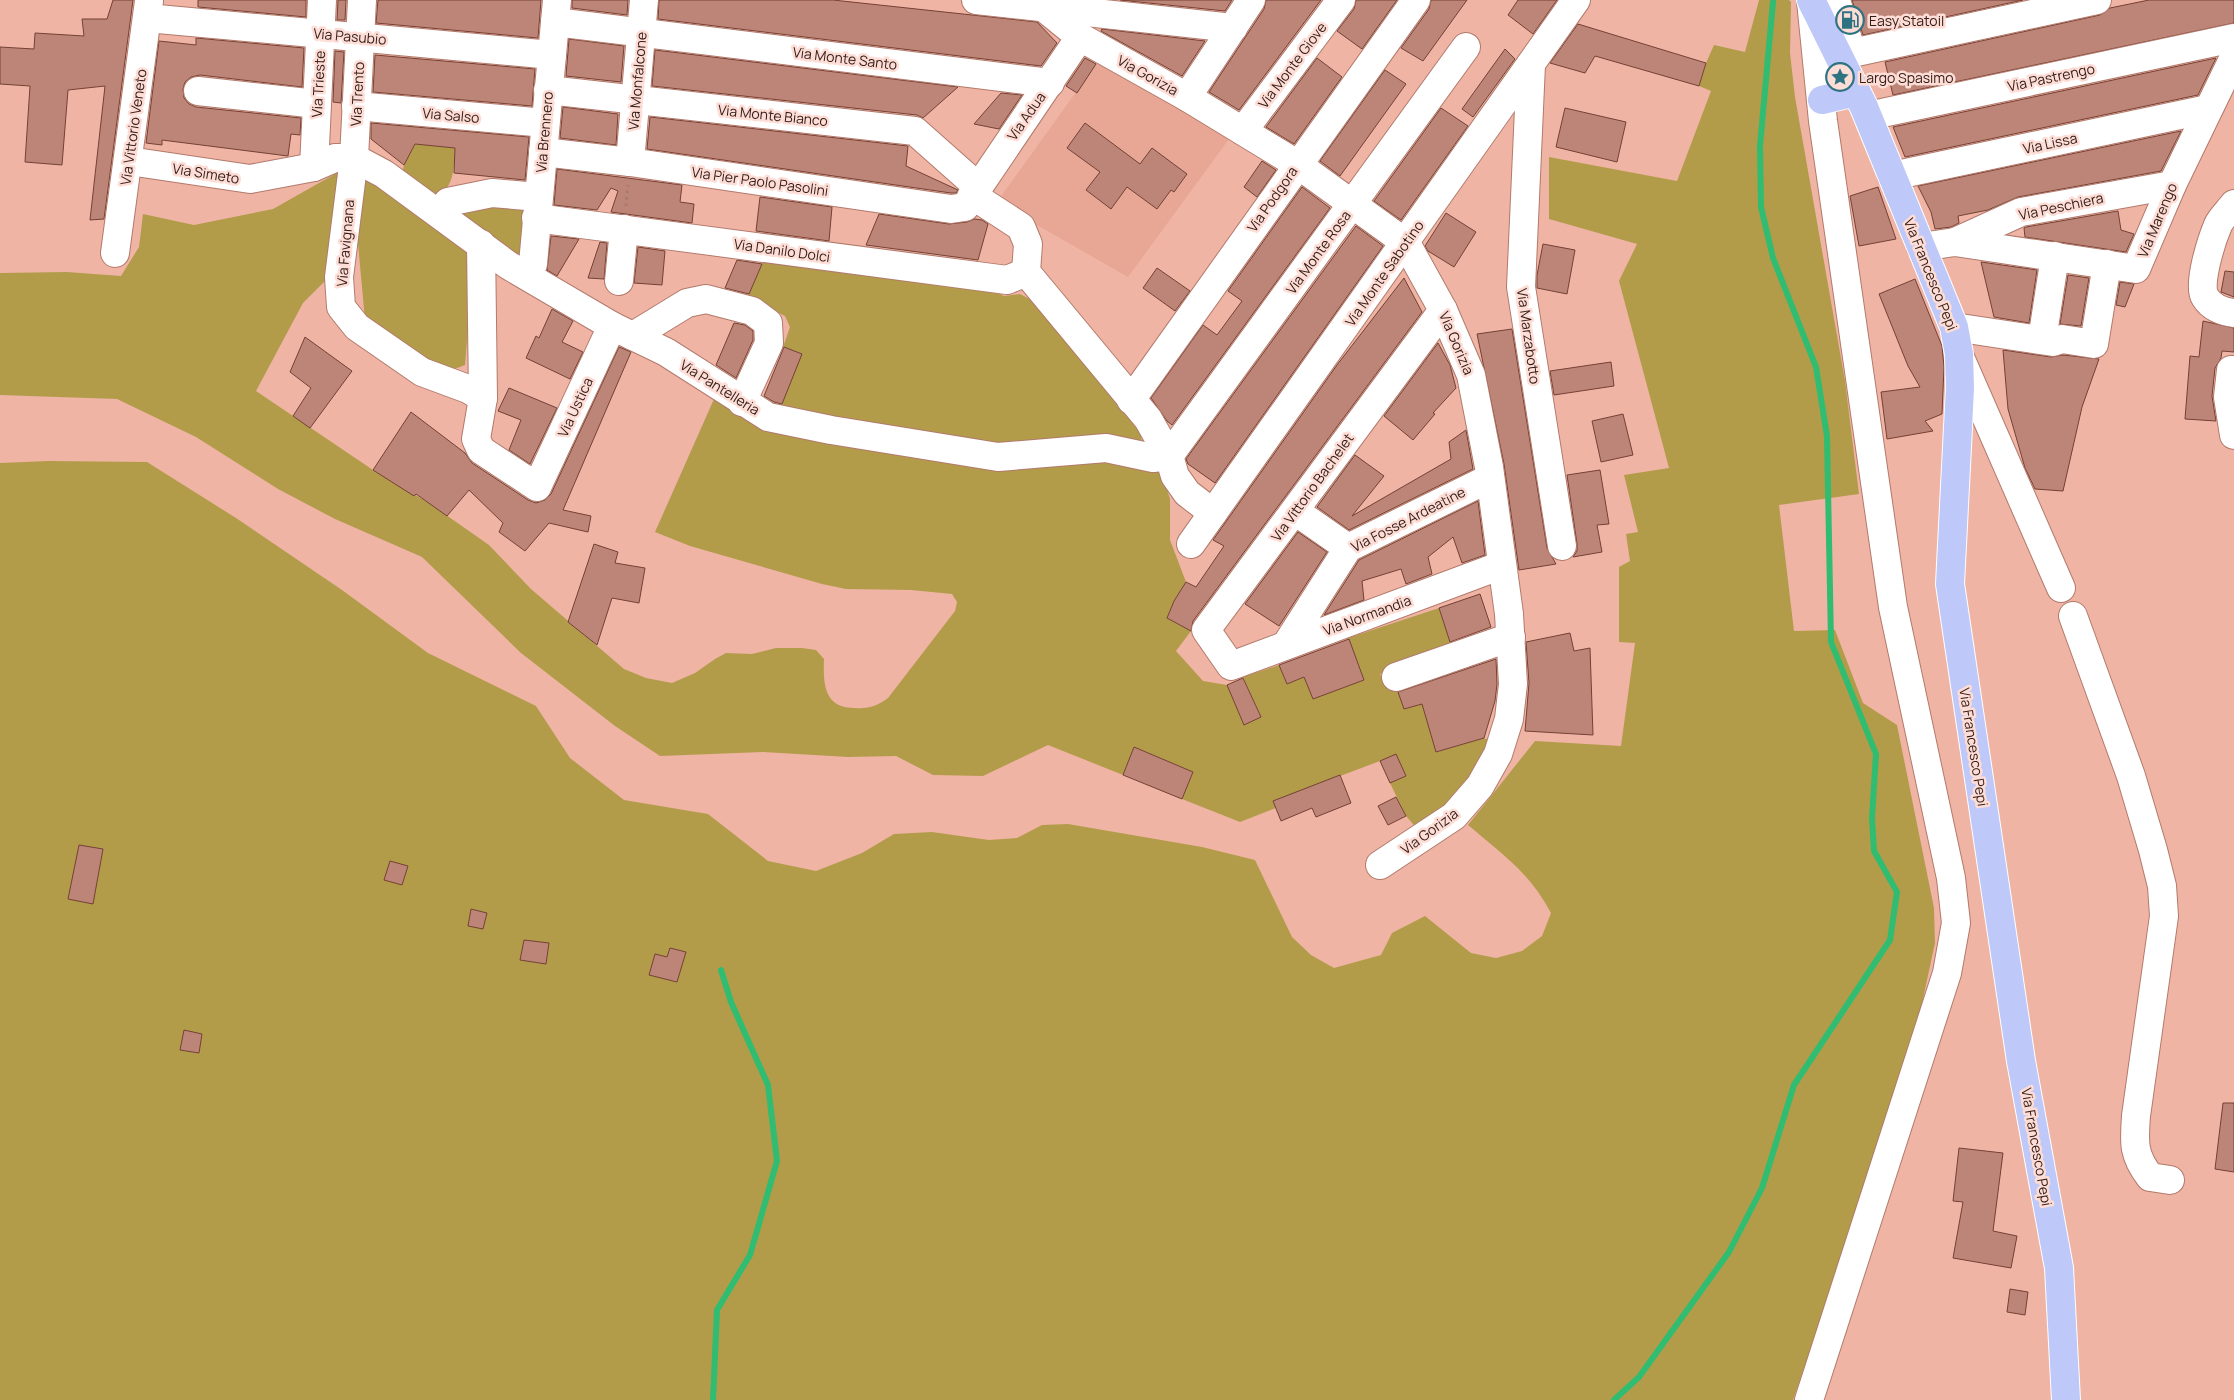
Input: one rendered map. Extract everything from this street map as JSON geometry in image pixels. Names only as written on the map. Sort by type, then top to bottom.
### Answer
[{"type":"main road","name":"Via Francesco Pepi","points":[[1811,0],[1856,52],[1863,105],[1954,327],[1959,354],[1960,388],[1950,584],[2021,1061],[2059,1268],[2066,1400]]},
{"type":"main road","points":[[1822,100],[1863,105]]},
{"type":"street","name":"Via Trieste","points":[[314,167],[322,0]]},
{"type":"street","name":"Via Trento","points":[[354,158],[362,0]]},
{"type":"street","name":"Via Monfalcone","points":[[630,162],[644,0]]},
{"type":"street","points":[[976,0],[1040,4],[1233,28]]},
{"type":"street","points":[[1186,97],[1251,0]]},
{"type":"street","name":"Via Monte Giove","points":[[1243,130],[1341,0]]},
{"type":"street","name":"Via Podgora","points":[[1131,400],[1297,164],[1416,0]]},
{"type":"street","name":"Via Monte Sabotino","points":[[1191,544],[1406,244],[1576,0]]},
{"type":"street","points":[[1809,1400],[1947,973],[1956,923],[1951,878],[1893,607],[1822,100],[1811,0]]},
{"type":"street","points":[[1836,0],[1856,52],[2096,0]]},
{"type":"street","name":"Via Gorizia","points":[[1040,4],[1080,37],[1243,130],[1297,164],[1406,244],[1443,310],[1471,375],[1490,478],[1511,637],[1513,684],[1509,719],[1498,754],[1480,786],[1454,816],[1380,865]]},
{"type":"street","name":"Via Pasubio","points":[[148,9],[320,34],[552,55]]},
{"type":"street","name":"Via Vittorio Veneto","points":[[116,253],[148,9]]},
{"type":"street","name":"Via Monte Santo","points":[[556,11],[641,33],[1050,83]]},
{"type":"street","name":"Via Brennero","points":[[533,264],[556,11]]},
{"type":"street","name":"Via Adua","points":[[974,190],[1050,83],[1080,37]]},
{"type":"street","name":"Via Pastrengo","points":[[1863,105],[2234,38]]},
{"type":"street","name":"Via Monte Rosa","points":[[1169,456],[1466,47]]},
{"type":"street","name":"Via Marengo","points":[[1921,247],[1955,242],[2136,269],[2172,185],[2234,57]]},
{"type":"street","name":"Via Marzabotto","points":[[1531,64],[1521,288],[1562,546]]},
{"type":"street","name":"Via Monte Bianco","points":[[548,90],[915,131],[974,190],[1022,227],[1028,244],[1026,272]]},
{"type":"street","points":[[198,91],[317,104]]},
{"type":"street","name":"Via Salso","points":[[356,106],[545,123]]},
{"type":"street","name":"Via Lissa","points":[[1892,176],[2208,109]]},
{"type":"street","name":"Via Pier Paolo Pasolini","points":[[542,152],[630,162],[951,209],[965,207],[974,190]]},
{"type":"street","name":"Via Simeto","points":[[129,161],[250,179],[314,167],[334,158],[354,158]]},
{"type":"street","name":"Via Pantelleria","points":[[354,158],[384,174],[508,265],[622,331],[666,352],[768,417],[830,430],[998,457],[1106,448],[1153,458],[1169,456]]},
{"type":"street","name":"Via Favignana","points":[[354,158],[339,277],[341,307],[357,327],[422,372],[468,389],[483,398]]},
{"type":"street","name":"Via Peschiera","points":[[1955,242],[2021,212],[2172,185]]},
{"type":"street","name":"Via Danilo Dolci","points":[[441,215],[448,202],[492,193],[537,207],[624,229],[1007,280],[1026,272]]},
{"type":"street","points":[[2234,204],[2218,224],[2202,282],[2203,295],[2212,305],[2225,312],[2234,313]]},
{"type":"street","points":[[619,281],[624,229]]},
{"type":"street","points":[[480,244],[483,398]]},
{"type":"street","points":[[2047,341],[2055,256]]},
{"type":"street","points":[[1954,327],[2047,341],[2062,339],[2094,344],[2107,264]]},
{"type":"street","points":[[1026,272],[1148,419],[1169,456],[1175,476],[1187,493],[1213,513]]},
{"type":"street","points":[[622,331],[687,303],[706,299],[752,311],[768,323],[769,343],[742,402]]},
{"type":"street","name":"Via Vittorio Bachelet","points":[[1231,666],[1206,630],[1443,310]]},
{"type":"street","name":"Via Ustica","points":[[483,398],[476,439],[481,450],[537,487],[622,331]]},
{"type":"street","points":[[1959,354],[2061,588]]},
{"type":"street","points":[[2233,370],[2228,397],[2233,429]]},
{"type":"street","name":"Via Fosse Ardeatine","points":[[1286,646],[1348,548],[1490,478]]},
{"type":"street","points":[[1294,510],[1348,548]]},
{"type":"street","name":"Via Normandia","points":[[1231,666],[1502,565]]},
{"type":"street","points":[[2073,616],[2130,776],[2162,886],[2164,916],[2136,1116],[2134,1146],[2140,1164],[2150,1177],[2170,1180]]},
{"type":"street","points":[[1396,677],[1511,637]]},
{"type":"path","points":[[624,229],[630,162]]},
{"type":"shaded area","points":[[1759,0],[1789,0],[1791,2],[1790,53],[1795,97],[1845,381],[1859,494],[1779,505],[1794,631],[1835,630],[1863,703],[1897,725],[1934,908],[1935,943],[1921,1008],[1834,1282],[1793,1400],[0,1400],[0,463],[48,461],[147,462],[236,518],[342,590],[428,653],[536,706],[570,758],[624,800],[708,814],[768,861],[816,871],[862,853],[894,834],[932,832],[989,840],[1017,838],[1042,825],[1068,824],[1202,847],[1255,860],[1292,937],[1311,955],[1334,968],[1381,955],[1392,933],[1425,916],[1471,953],[1496,958],[1522,951],[1542,936],[1551,913],[1534,886],[1524,875],[1468,825],[1535,741],[1621,746],[1635,643],[1619,642],[1619,567],[1630,561],[1626,534],[1638,532],[1624,475],[1669,468],[1619,281],[1637,244],[1549,219],[1549,157],[1677,181],[1711,91],[1699,86],[1714,45],[1745,52]]},
{"type":"shaded area","points":[[1097,63],[1232,135],[1128,277],[997,202]]},
{"type":"shaded area","points":[[415,144],[455,148],[454,169],[450,183],[442,193],[435,196],[402,174],[404,165]]},
{"type":"shaded area","points":[[342,170],[330,276],[303,303],[256,391],[373,470],[429,503],[489,545],[531,589],[624,669],[646,678],[672,683],[695,673],[726,653],[752,654],[776,648],[816,650],[824,659],[825,685],[831,699],[845,707],[869,707],[888,698],[955,611],[957,602],[952,594],[911,590],[846,589],[822,584],[690,546],[655,532],[714,399],[787,433],[1109,456],[1159,465],[1170,499],[1170,540],[1186,582],[1174,601],[1167,618],[1191,631],[1176,651],[1203,681],[1227,685],[1244,724],[1261,717],[1243,677],[1279,665],[1287,684],[1304,677],[1313,699],[1364,680],[1348,638],[1439,608],[1452,648],[1380,674],[1388,690],[1397,687],[1405,709],[1495,681],[1427,721],[1437,752],[1484,738],[1495,743],[1487,761],[1420,832],[1406,816],[1390,783],[1406,776],[1380,761],[1274,801],[1276,808],[1240,822],[1182,799],[1193,772],[1134,747],[1123,775],[1048,745],[983,776],[933,775],[896,756],[848,757],[763,752],[660,756],[615,726],[521,653],[422,557],[335,519],[278,489],[196,437],[117,399],[0,395],[0,273],[67,272],[121,276],[139,247],[143,214],[194,225],[273,209]]},
{"type":"shaded area","points":[[360,172],[474,255],[465,365],[452,370],[434,367],[365,320],[356,222]]},
{"type":"shaded area","points":[[527,203],[521,262],[457,211]]},
{"type":"shaded area","points":[[766,254],[980,283],[1004,296],[1020,294],[1039,304],[1140,419],[1142,446],[995,451],[780,408],[801,354],[783,347],[790,327],[785,316],[747,298]]},
{"type":"building","points":[[113,0],[133,0],[104,219],[90,220],[105,86],[68,90],[62,165],[25,162],[30,86],[0,84],[0,47],[34,49],[35,33],[84,36],[82,19],[107,19]]},
{"type":"building","points":[[198,0],[306,0],[306,17],[198,7]]},
{"type":"building","points":[[338,0],[346,0],[345,20],[337,20]]},
{"type":"building","points":[[378,0],[541,0],[538,38],[376,23]]},
{"type":"building","points":[[572,0],[628,0],[627,15],[572,8]]},
{"type":"building","points":[[659,0],[833,0],[1037,22],[1057,43],[1041,66],[658,19]]},
{"type":"building","points":[[1120,0],[1232,0],[1225,11]]},
{"type":"building","points":[[1266,0],[1321,0],[1239,110],[1209,92],[1264,9]]},
{"type":"building","points":[[1356,0],[1397,0],[1362,49],[1337,31],[1354,9]]},
{"type":"building","points":[[1431,0],[1467,0],[1423,61],[1401,48],[1429,9]]},
{"type":"building","points":[[1518,0],[1557,0],[1533,34],[1508,15]]},
{"type":"building","points":[[1852,0],[2023,0],[1863,35]]},
{"type":"building","points":[[2149,0],[2234,0],[2234,23],[1893,95],[1885,62],[2100,15],[2110,8]]},
{"type":"building","points":[[1578,24],[1706,63],[1699,86],[1595,56],[1585,73],[1550,63]]},
{"type":"building","points":[[1102,29],[1205,41],[1182,76],[1101,31]]},
{"type":"building","points":[[196,38],[304,48],[302,87],[200,75],[191,77],[185,82],[183,89],[184,98],[189,104],[196,107],[301,118],[300,135],[291,134],[288,156],[162,140],[162,145],[146,143],[159,41],[196,45]]},
{"type":"building","points":[[569,39],[624,46],[621,82],[566,76]]},
{"type":"building","points":[[1505,49],[1515,59],[1473,117],[1462,109]]},
{"type":"building","points":[[655,50],[958,87],[923,118],[917,115],[652,86]]},
{"type":"building","points":[[335,51],[344,52],[341,103],[333,102]]},
{"type":"building","points":[[375,55],[535,69],[532,106],[373,92]]},
{"type":"building","points":[[1085,58],[1096,64],[1077,93],[1066,86]]},
{"type":"building","points":[[1317,58],[1342,77],[1294,144],[1266,127]]},
{"type":"building","points":[[2216,58],[2198,95],[1905,157],[1893,127]]},
{"type":"building","points":[[1385,70],[1406,84],[1340,176],[1320,161]]},
{"type":"building","points":[[1001,93],[1022,95],[999,129],[974,124]]},
{"type":"building","points":[[563,107],[618,114],[616,145],[560,138]]},
{"type":"building","points":[[1441,108],[1468,126],[1401,220],[1374,201]]},
{"type":"building","points":[[1565,108],[1626,122],[1617,162],[1556,147]]},
{"type":"building","points":[[650,117],[908,146],[906,166],[958,190],[956,193],[951,193],[647,149]]},
{"type":"building","points":[[371,123],[529,137],[525,180],[454,173],[455,148],[415,144],[404,165],[371,139]]},
{"type":"building","points":[[1085,123],[1140,164],[1152,148],[1187,174],[1174,192],[1171,190],[1157,209],[1127,187],[1111,209],[1086,190],[1100,172],[1067,148]]},
{"type":"building","points":[[2181,131],[2161,171],[2018,197],[1988,210],[1958,216],[1959,223],[1951,227],[1935,229],[1931,212],[1918,186]]},
{"type":"building","points":[[1262,161],[1276,170],[1257,197],[1244,187]]},
{"type":"building","points":[[557,169],[682,185],[680,202],[694,204],[692,223],[611,212],[618,191],[611,188],[597,210],[554,205]]},
{"type":"building","points":[[1302,187],[1330,208],[1172,425],[1151,398],[1203,325],[1217,335],[1242,301],[1228,291]]},
{"type":"building","points":[[1878,187],[1896,239],[1859,246],[1850,196]]},
{"type":"building","points":[[760,197],[832,207],[829,241],[756,231]]},
{"type":"building","points":[[2118,211],[2121,230],[2134,234],[2126,252],[2025,237],[2024,228],[2026,227]]},
{"type":"building","points":[[1446,213],[1476,232],[1454,267],[1428,251],[1425,246]]},
{"type":"building","points":[[879,214],[949,224],[975,219],[982,220],[988,224],[978,260],[866,245]]},
{"type":"building","points":[[1356,226],[1383,246],[1215,483],[1188,464],[1186,459]]},
{"type":"building","points":[[551,236],[579,239],[557,276],[547,270]]},
{"type":"building","points":[[600,242],[607,243],[604,279],[588,278]]},
{"type":"building","points":[[1543,244],[1575,250],[1567,294],[1537,288],[1537,275]]},
{"type":"building","points":[[638,247],[665,251],[662,285],[634,283]]},
{"type":"building","points":[[737,260],[762,264],[749,294],[725,288]]},
{"type":"building","points":[[1981,262],[2037,270],[2029,323],[1994,317]]},
{"type":"building","points":[[1157,268],[1190,291],[1175,311],[1143,288]]},
{"type":"building","points":[[2225,271],[2234,272],[2234,297],[2221,292]]},
{"type":"building","points":[[2068,275],[2089,278],[2081,326],[2060,324]]},
{"type":"building","points":[[1404,278],[1422,312],[1193,621],[1191,631],[1167,618],[1174,601],[1186,582],[1196,587],[1224,546],[1213,540],[1337,365]]},
{"type":"building","points":[[1915,279],[1942,346],[1944,367],[1942,414],[1925,421],[1933,431],[1887,439],[1881,392],[1920,387],[1908,366],[1879,294]]},
{"type":"building","points":[[2120,282],[2134,284],[2125,307],[2116,305]]},
{"type":"building","points":[[552,309],[573,321],[562,342],[583,352],[570,379],[526,358],[536,336],[539,338]]},
{"type":"building","points":[[2203,321],[2234,328],[2234,352],[2222,351],[2221,358],[2215,368],[2212,396],[2216,421],[2185,419],[2190,356],[2199,357]]},
{"type":"building","points":[[734,323],[745,325],[753,331],[753,340],[736,378],[716,365]]},
{"type":"building","points":[[1512,329],[1547,548],[1556,564],[1519,570],[1504,464],[1477,334]]},
{"type":"building","points":[[305,337],[352,371],[310,428],[293,416],[311,388],[290,372]]},
{"type":"building","points":[[1438,343],[1450,365],[1456,388],[1433,413],[1435,414],[1413,440],[1384,416]]},
{"type":"building","points":[[619,347],[631,352],[563,510],[591,516],[588,532],[549,523],[525,551],[499,532],[503,523],[469,490],[447,516],[416,494],[414,496],[373,470],[411,412],[465,453],[472,463],[528,500],[536,503],[545,500],[551,494]]},
{"type":"building","points":[[784,347],[802,354],[782,404],[764,396]]},
{"type":"building","points":[[2003,350],[2051,357],[2063,355],[2099,359],[2082,407],[2063,491],[2035,489],[2025,468],[2008,409]]},
{"type":"building","points":[[1611,362],[1614,386],[1554,395],[1550,371]]},
{"type":"building","points":[[509,388],[557,408],[530,464],[509,450],[521,420],[498,411]]},
{"type":"building","points":[[1623,414],[1633,455],[1601,462],[1592,421]]},
{"type":"building","points":[[1466,430],[1473,469],[1349,530],[1317,507],[1355,455],[1384,476],[1352,516],[1451,459],[1449,442]]},
{"type":"building","points":[[1600,470],[1609,524],[1597,525],[1602,552],[1573,557],[1577,551],[1577,544],[1567,475]]},
{"type":"building","points":[[1478,501],[1485,555],[1462,563],[1453,537],[1428,557],[1432,574],[1406,584],[1401,569],[1362,581],[1364,600],[1324,615],[1359,560]]},
{"type":"building","points":[[1298,532],[1327,552],[1279,626],[1245,604]]},
{"type":"building","points":[[594,544],[618,552],[615,563],[645,568],[639,603],[612,598],[597,645],[568,622]]},
{"type":"building","points":[[1480,594],[1491,627],[1450,642],[1439,608]]},
{"type":"building","points":[[1570,633],[1574,651],[1590,648],[1593,735],[1525,731],[1529,683],[1526,642]]},
{"type":"building","points":[[1349,639],[1364,680],[1313,699],[1304,677],[1287,684],[1279,665]]},
{"type":"building","points":[[1496,659],[1497,684],[1495,701],[1484,738],[1436,752],[1422,704],[1404,709],[1398,692]]},
{"type":"building","points":[[1243,678],[1261,717],[1244,725],[1227,685]]},
{"type":"building","points":[[1134,747],[1193,772],[1182,799],[1123,775]]},
{"type":"building","points":[[1396,754],[1406,776],[1390,783],[1380,761]]},
{"type":"building","points":[[1340,775],[1351,803],[1316,817],[1312,808],[1281,821],[1273,801]]},
{"type":"building","points":[[1396,797],[1406,816],[1388,825],[1378,806]]},
{"type":"building","points":[[79,845],[103,849],[93,904],[68,899]]},
{"type":"building","points":[[390,861],[408,866],[402,885],[384,880]]},
{"type":"building","points":[[471,909],[487,913],[483,929],[468,926]]},
{"type":"building","points":[[524,940],[549,943],[546,964],[520,960]]},
{"type":"building","points":[[670,948],[686,952],[677,982],[649,975],[655,954],[667,957]]},
{"type":"building","points":[[184,1030],[202,1034],[199,1053],[180,1050]]},
{"type":"building","points":[[2223,1103],[2234,1103],[2234,1172],[2215,1169]]},
{"type":"building","points":[[1959,1148],[2003,1153],[1993,1231],[2017,1236],[2011,1268],[1953,1258],[1963,1202],[1953,1201]]},
{"type":"building","points":[[2010,1289],[2028,1292],[2025,1315],[2007,1312]]},
{"type":"waterway","points":[[1614,1400],[1639,1377],[1729,1252],[1762,1188],[1794,1085],[1890,940],[1897,892],[1874,851],[1872,818],[1876,754],[1831,642],[1827,436],[1816,367],[1773,258],[1761,207],[1760,146],[1773,2]]},
{"type":"waterway","points":[[713,1400],[717,1310],[750,1255],[777,1161],[768,1085],[731,1002],[721,970]]},
{"type":"place","name":"Easy Statoil","points":[[1850,20]]},
{"type":"place","name":"Largo Spasimo","points":[[1840,77]]}]
